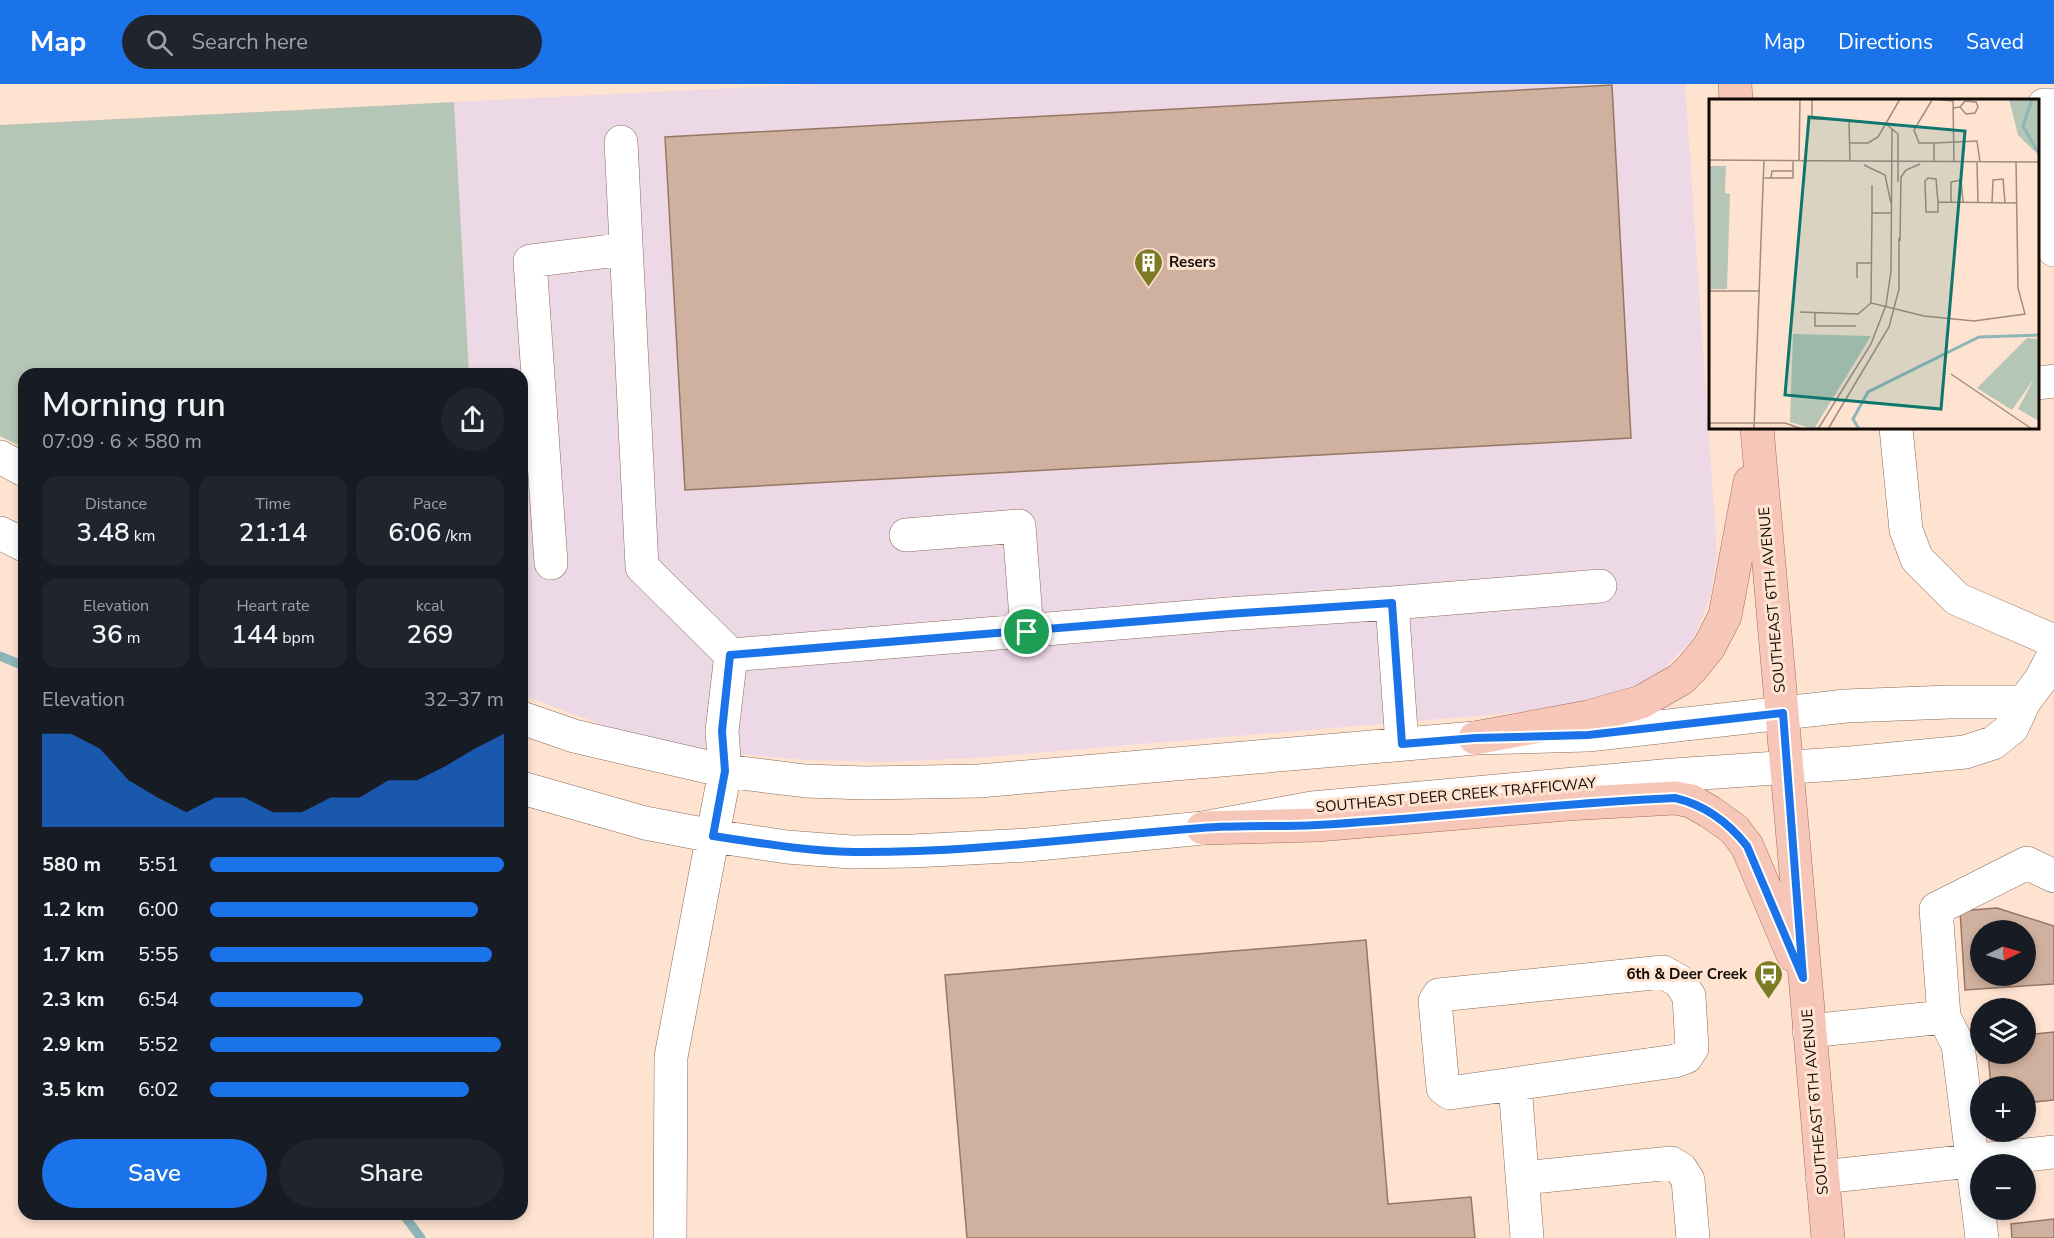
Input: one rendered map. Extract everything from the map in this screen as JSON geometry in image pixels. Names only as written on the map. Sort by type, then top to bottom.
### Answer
[{"type":"main road","points":[[1734,84],[1736,99]]},
{"type":"main road","points":[[1475,738],[1588,717],[1641,702],[1682,679],[1709,647],[1725,616],[1757,433]]},
{"type":"main road","name":"SOUTHEAST 6TH AVENUE","points":[[1757,433],[1783,713],[1803,978],[1828,1238]]},
{"type":"main road","points":[[1203,828],[1317,825],[1646,799],[1675,798],[1690,801],[1734,829],[1747,846],[1803,978]]},
{"type":"street","points":[[2047,98],[2054,250]]},
{"type":"street","points":[[621,142],[642,567],[730,655],[1600,586]]},
{"type":"street","points":[[551,563],[530,261],[626,249]]},
{"type":"street","points":[[2039,383],[2054,381]]},
{"type":"street","points":[[1896,429],[1906,531],[1917,559],[1957,599],[2054,641]]},
{"type":"street","points":[[0,458],[18,467]]},
{"type":"street","points":[[906,535],[1019,526],[1027,632]]},
{"type":"street","points":[[0,533],[18,542]]},
{"type":"street","points":[[1392,603],[1402,744]]},
{"type":"street","name":"SOUTHEAST DEER CREEK TRAFFICWAY","points":[[528,790],[645,823],[787,847],[840,851],[913,851],[1028,845],[1203,828],[1312,808],[1672,775],[1965,752],[1993,743],[2012,728],[2024,702],[2041,679],[2054,654]]},
{"type":"street","points":[[670,1238],[671,1057],[725,771],[722,731],[730,655]]},
{"type":"street","points":[[528,720],[574,736],[725,771],[805,781],[979,781],[1475,738],[1588,735],[1846,706],[2024,702]]},
{"type":"street","points":[[1973,1154],[1958,1045],[1944,1017],[1936,909],[2027,863],[2054,876]]},
{"type":"street","points":[[1663,972],[1679,981],[1689,996],[1692,1048],[1686,1056],[1675,1061],[1515,1085],[1450,1093],[1443,1088],[1435,1001],[1439,994],[1663,972]]},
{"type":"street","points":[[1809,1031],[1944,1017]]},
{"type":"street","points":[[1515,1085],[1527,1238]]},
{"type":"street","points":[[2036,1154],[2054,1152]]},
{"type":"street","points":[[1822,1177],[1970,1161]]},
{"type":"street","points":[[1522,1178],[1671,1163],[1680,1169],[1688,1180],[1693,1238]]},
{"type":"street","points":[[1980,1220],[1982,1238]]},
{"type":"shaded area","points":[[815,84],[1685,84],[1717,553],[1711,594],[1694,638],[1663,670],[1621,694],[1579,704],[1499,714],[975,758],[886,762],[804,760],[721,752],[622,732],[528,697],[528,368],[469,368],[454,102]]},
{"type":"green space","points":[[454,102],[469,368],[18,368],[18,445],[0,436],[0,125]]},
{"type":"building","name":"Resers","points":[[1612,85],[1631,438],[685,490],[665,137]]},
{"type":"building","points":[[1997,908],[2035,920],[1970,920],[1970,986],[2024,986],[1965,990],[1960,911]]},
{"type":"building","points":[[2036,920],[2054,926],[2054,984],[2036,985]]},
{"type":"building","points":[[1366,940],[1388,1204],[1471,1197],[1475,1238],[967,1238],[945,975]]},
{"type":"building","points":[[2054,1032],[2054,1100],[2036,1102],[2036,1076],[1990,1076],[1989,1064],[2036,1064],[2036,1034]]},
{"type":"building","points":[[2054,1219],[2054,1238],[2012,1238],[2011,1224]]},
{"type":"waterway","points":[[0,656],[18,664]]},
{"type":"waterway","points":[[408,1220],[421,1238]]},
{"type":"place","name":"Resers","points":[[1148,288]]},
{"type":"place","name":"6th & Deer Creek","points":[[1768,1000]]},
{"type":"route","points":[[1392,603],[1402,744],[1475,738],[1588,735],[1783,713],[1803,978],[1747,846],[1734,829],[1710,812],[1690,801],[1675,798],[1567,804],[1317,825],[1203,828],[1028,845],[913,851],[851,852],[787,847],[713,836],[725,771],[722,731],[730,655],[1027,632],[1228,614],[1392,603]]}]
